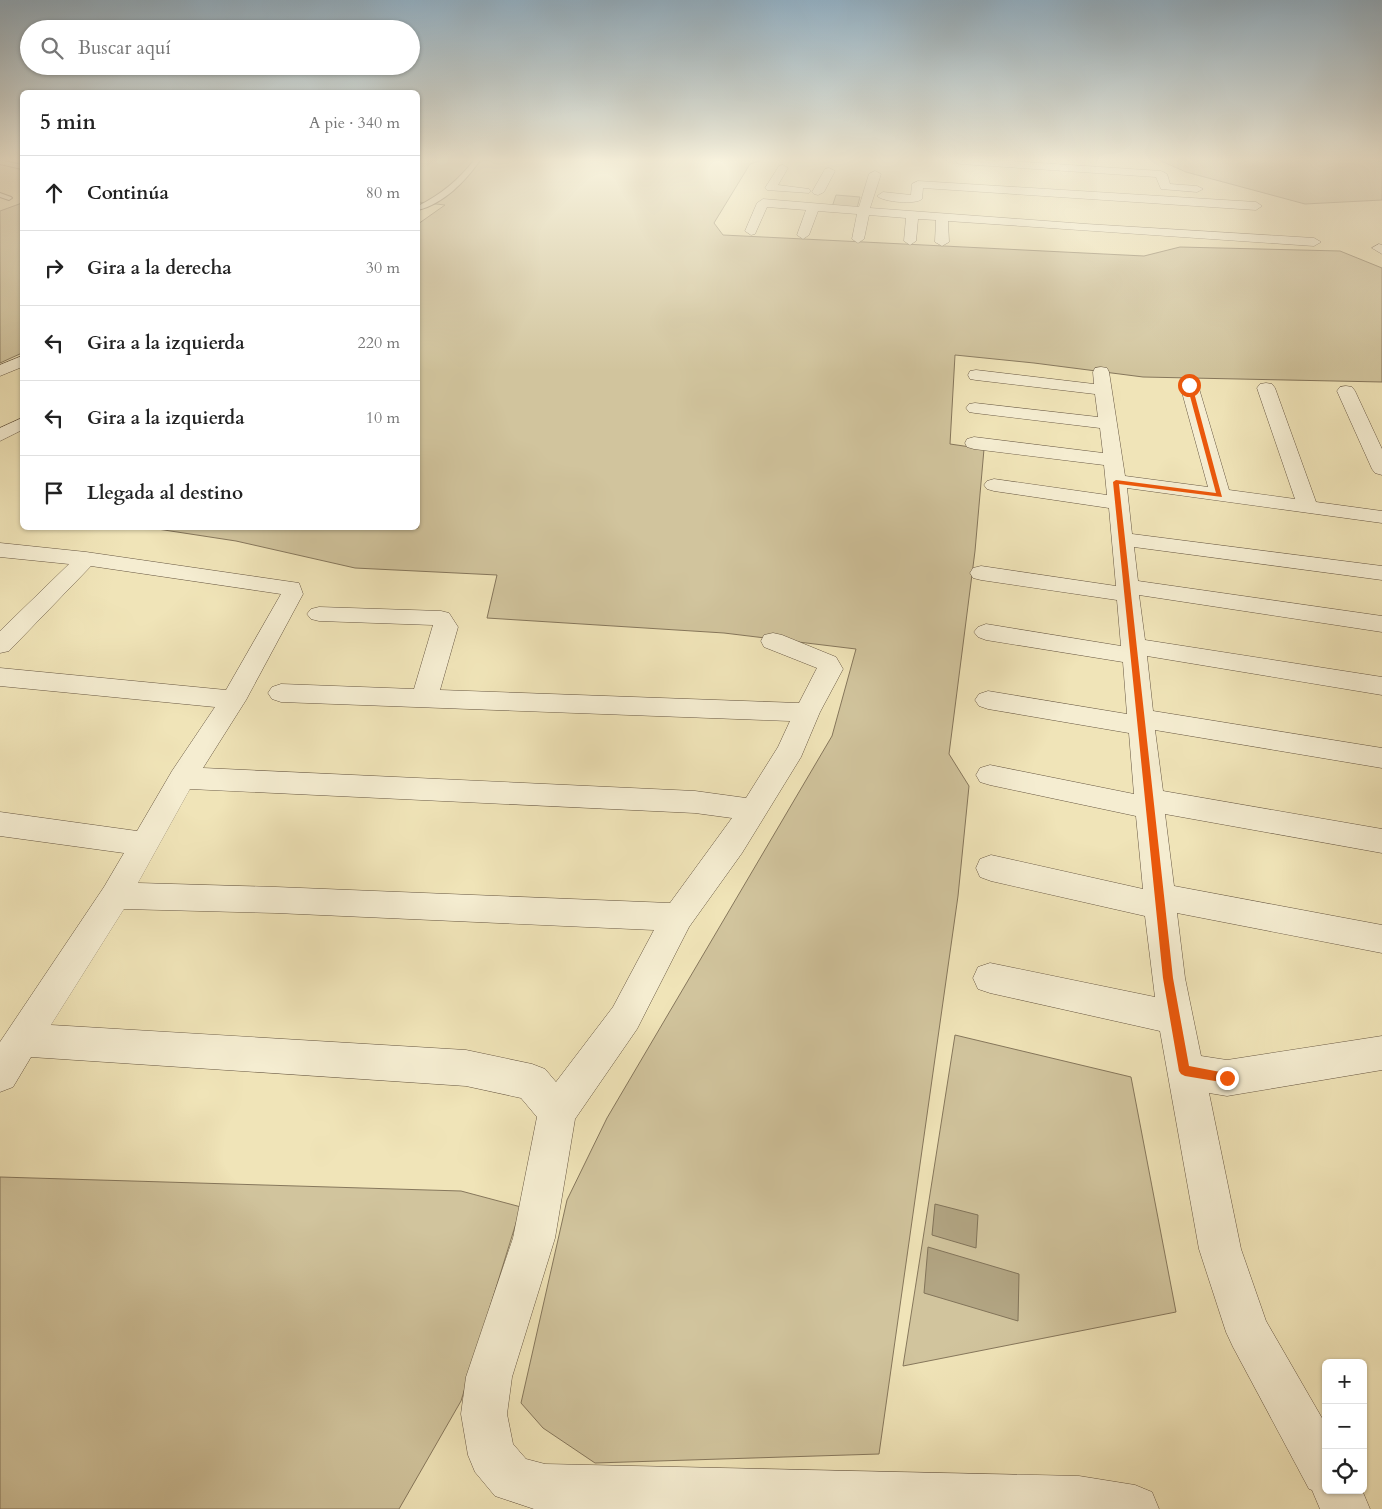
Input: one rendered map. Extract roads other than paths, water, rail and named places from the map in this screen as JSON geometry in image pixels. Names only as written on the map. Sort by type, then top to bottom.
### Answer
[{"type":"street","points":[[802,235],[804,230]]},
{"type":"street","points":[[858,239],[860,230]]},
{"type":"street","points":[[910,241],[911,230]]},
{"type":"street","points":[[942,242],[944,230]]},
{"type":"street","points":[[1174,230],[1314,242]]},
{"type":"street","points":[[0,371],[20,362]]},
{"type":"street","points":[[976,376],[1102,381],[1116,482],[1168,978],[1220,1249],[1248,1332],[1322,1465]]},
{"type":"street","points":[[1189,385],[1220,496]]},
{"type":"street","points":[[1266,388],[1308,507]]},
{"type":"street","points":[[1346,390],[1382,469]]},
{"type":"street","points":[[975,408],[1108,424]]},
{"type":"street","points":[[0,435],[20,424]]},
{"type":"street","points":[[974,443],[1116,482],[1382,517]]},
{"type":"street","points":[[994,485],[1116,482]]},
{"type":"street","points":[[1122,539],[1382,574]]},
{"type":"street","points":[[0,550],[86,559],[291,588],[292,594],[233,700],[182,778],[115,896],[0,1074]]},
{"type":"street","points":[[0,645],[86,559]]},
{"type":"street","points":[[981,573],[1127,590],[1382,624]]},
{"type":"street","points":[[319,614],[441,618],[446,627],[424,700]]},
{"type":"street","points":[[986,632],[1382,686]]},
{"type":"street","points":[[774,641],[828,662],[830,669],[791,750],[731,845],[678,918],[625,1018],[557,1112],[534,1238],[489,1377],[484,1414],[492,1455],[512,1479],[545,1488],[1079,1500],[1135,1509]]},
{"type":"street","points":[[0,677],[233,700]]},
{"type":"street","points":[[281,693],[424,700],[808,712]]},
{"type":"street","points":[[988,700],[1382,758]]},
{"type":"street","points":[[990,775],[1150,804],[1382,841]]},
{"type":"street","points":[[182,778],[695,802],[754,810]]},
{"type":"street","points":[[0,824],[145,844]]},
{"type":"street","points":[[991,868],[1160,901],[1382,939]]},
{"type":"street","points":[[115,896],[286,901],[678,918]]},
{"type":"street","points":[[990,978],[1176,1018]]},
{"type":"street","points":[[23,1040],[466,1068],[532,1082],[557,1112]]},
{"type":"street","points":[[1185,1071],[1227,1078],[1382,1053]]},
{"type":"street","points":[[1338,1494],[1346,1509]]}]
